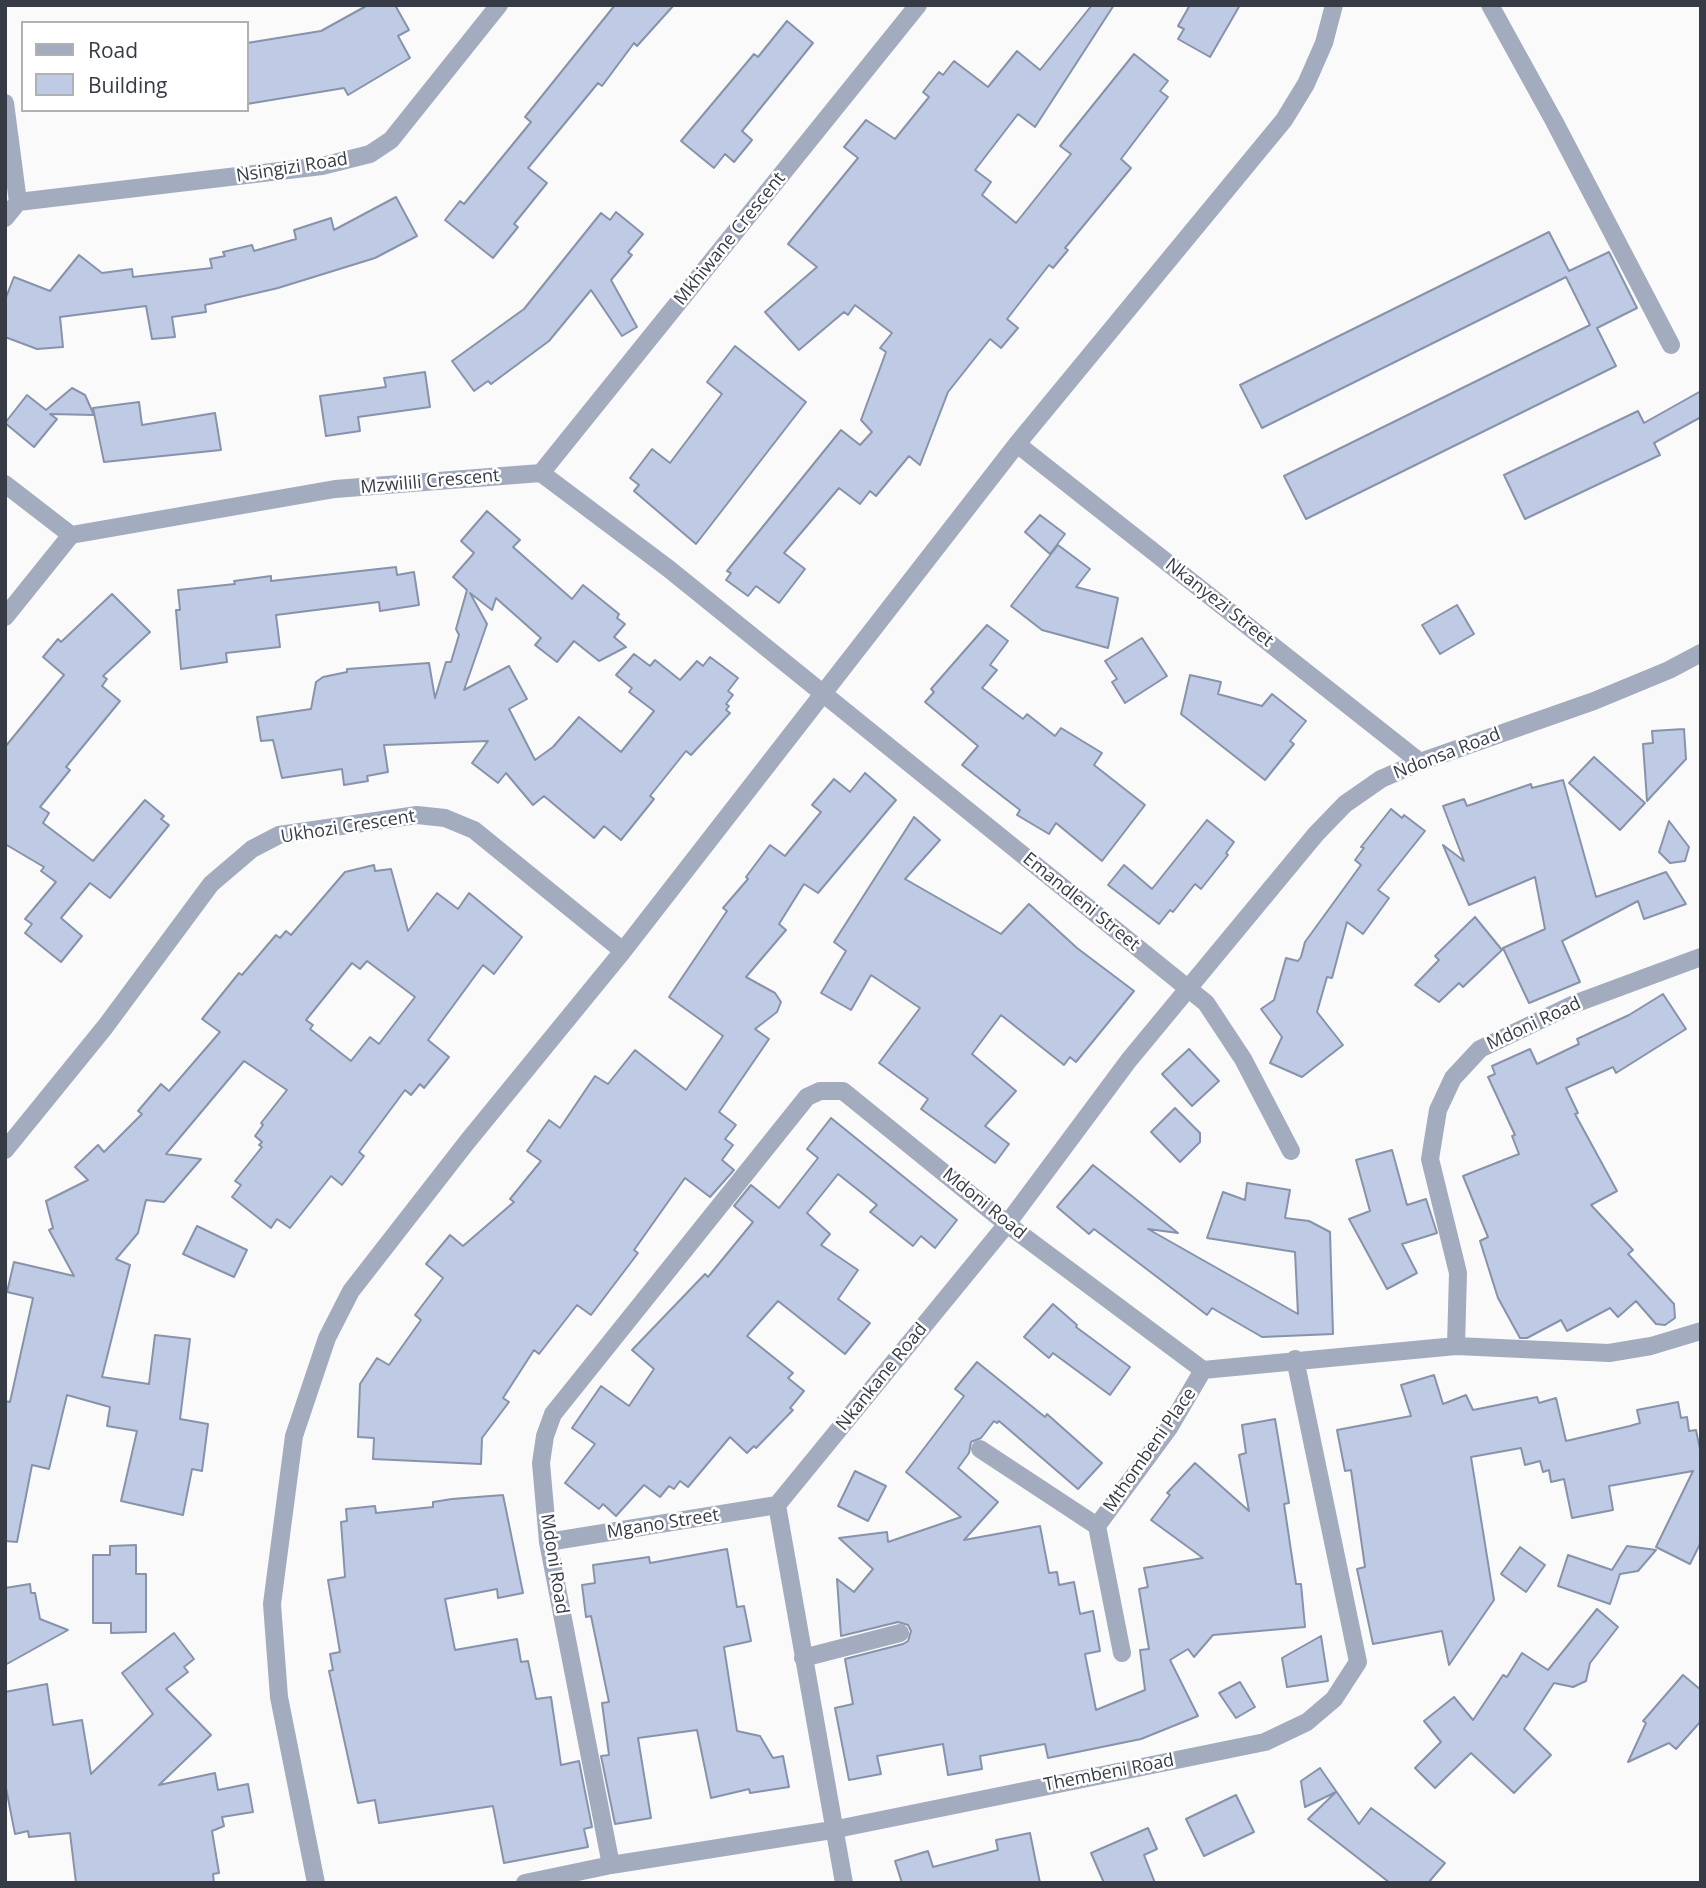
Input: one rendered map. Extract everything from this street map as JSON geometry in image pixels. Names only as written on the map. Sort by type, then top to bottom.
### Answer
[{"type":"street","name":"Nsingizi Road","points":[[18,202],[322,166],[370,154],[391,140],[499,5]]},
{"type":"street","name":"Mkhiwane Crescent","points":[[541,473],[918,5]]},
{"type":"street","points":[[316,1883],[279,1697],[272,1604],[295,1436],[327,1338],[351,1291],[467,1142],[623,951],[1017,444],[1284,120],[1306,84],[1324,43],[1334,5]]},
{"type":"street","points":[[1490,5],[1671,345]]},
{"type":"street","points":[[5,103],[18,202],[5,218]]},
{"type":"street","name":"Nkanyezi Street","points":[[1017,444],[1420,762]]},
{"type":"street","points":[[541,473],[669,569],[821,695]]},
{"type":"street","name":"Mzwilili Crescent","points":[[71,535],[335,489],[541,473]]},
{"type":"street","points":[[5,484],[71,535],[5,617]]},
{"type":"street","name":"Ndonsa Road","points":[[1189,989],[1316,834],[1345,804],[1381,779],[1420,762],[1594,701],[1669,670],[1701,653]]},
{"type":"street","name":"Emandleni Street","points":[[821,695],[1206,1003],[1243,1059],[1291,1151]]},
{"type":"street","name":"Ukhozi Crescent","points":[[5,1150],[105,1027],[211,884],[252,849],[279,835],[417,815],[445,818],[474,830],[623,951]]},
{"type":"street","name":"Mdoni Road","points":[[1456,1346],[1458,1273],[1430,1159],[1438,1110],[1452,1078],[1480,1049],[1574,1004],[1701,957]]},
{"type":"street","name":"Nkankane Road","points":[[778,1505],[1007,1224],[1090,1111],[1189,989]]},
{"type":"street","name":"Mdoni Road","points":[[611,1865],[548,1542],[541,1463],[545,1436],[553,1414],[807,1097],[831,1090],[843,1091],[1007,1224],[1203,1370]]},
{"type":"street","points":[[1203,1370],[1294,1359],[1456,1346],[1609,1353],[1651,1346],[1701,1331]]},
{"type":"street","name":"Thembeni Road","points":[[525,1883],[611,1865],[832,1830],[1265,1742],[1307,1722],[1334,1699],[1358,1662],[1294,1359]]},
{"type":"street","name":"Mthombeni Place","points":[[1122,1653],[1097,1526],[1169,1428],[1203,1370]]},
{"type":"street","points":[[980,1449],[1097,1526]]},
{"type":"street","points":[[778,1505],[832,1830],[844,1883]]},
{"type":"street","name":"Mgano Street","points":[[548,1542],[778,1505]]},
{"type":"street","points":[[803,1658],[900,1633]]},
{"type":"building","points":[[368,5],[395,5],[409,30],[398,36],[410,58],[348,95],[344,88],[248,104],[248,43],[321,31]]},
{"type":"building","points":[[615,5],[674,5],[637,46],[634,43],[602,86],[598,83],[528,168],[547,183],[514,224],[518,227],[493,258],[445,220],[460,201],[464,204],[531,122],[525,117]]},
{"type":"building","points":[[1092,5],[1114,5],[1035,127],[1018,114],[975,170],[991,182],[982,195],[1016,223],[1071,154],[1060,146],[1134,54],[1168,81],[1160,91],[1168,97],[1121,159],[1131,168],[1065,248],[1068,250],[1053,268],[1049,265],[1007,319],[1018,328],[1001,348],[990,339],[948,392],[920,465],[909,456],[876,496],[870,491],[860,504],[839,488],[784,553],[805,569],[779,603],[756,586],[748,596],[726,580],[731,573],[727,571],[841,430],[860,445],[872,432],[861,420],[886,352],[880,348],[892,333],[855,305],[848,315],[844,312],[799,350],[765,312],[817,267],[788,244],[858,158],[844,147],[866,120],[895,139],[929,97],[923,92],[939,72],[943,75],[954,61],[988,87],[1017,51],[1040,70]]},
{"type":"building","points":[[1190,5],[1240,5],[1210,57],[1178,39],[1184,29],[1178,26]]},
{"type":"building","points":[[787,21],[813,43],[742,131],[752,140],[734,162],[725,154],[714,168],[681,141],[754,54],[758,57]]},
{"type":"building","points":[[396,197],[417,236],[375,258],[278,288],[205,305],[206,312],[172,317],[175,337],[152,339],[146,306],[60,317],[63,347],[37,349],[5,337],[5,300],[14,277],[50,291],[79,255],[102,273],[132,269],[133,277],[212,268],[210,259],[225,256],[223,252],[252,245],[254,251],[296,239],[294,230],[331,218],[334,230]]},
{"type":"building","points":[[616,212],[643,234],[628,252],[632,255],[611,280],[637,327],[622,336],[591,290],[549,341],[491,384],[488,381],[474,391],[452,361],[524,309],[601,213],[610,220]]},
{"type":"building","points":[[1549,232],[1569,271],[1609,252],[1637,308],[1597,328],[1616,366],[1306,519],[1284,476],[1590,325],[1566,277],[1262,428],[1240,385]]},
{"type":"building","points":[[735,346],[806,402],[696,544],[634,491],[639,485],[630,478],[652,449],[670,463],[722,394],[707,382]]},
{"type":"building","points":[[425,372],[430,407],[358,417],[360,431],[326,436],[320,396],[386,387],[384,378]]},
{"type":"building","points":[[72,388],[85,395],[94,415],[50,414],[57,419],[34,447],[5,423],[27,395],[46,410]]},
{"type":"building","points":[[1701,391],[1701,417],[1654,443],[1660,455],[1525,519],[1504,475],[1638,411],[1644,423]]},
{"type":"building","points":[[139,402],[142,425],[215,413],[221,450],[104,462],[93,408]]},
{"type":"building","points":[[487,511],[520,540],[513,547],[572,599],[583,585],[619,614],[617,618],[625,624],[614,637],[626,647],[599,661],[574,641],[557,662],[535,645],[541,638],[496,598],[492,610],[470,593],[487,624],[464,690],[509,666],[527,699],[509,709],[535,760],[553,747],[579,717],[621,752],[654,711],[629,692],[632,688],[616,675],[634,654],[650,666],[655,660],[680,680],[697,661],[703,666],[710,657],[738,678],[728,691],[733,695],[726,704],[729,706],[726,710],[730,713],[691,755],[686,751],[650,796],[654,799],[621,840],[604,826],[594,838],[544,796],[533,805],[506,773],[498,783],[472,763],[488,741],[384,745],[388,772],[367,776],[368,781],[344,785],[342,769],[282,778],[273,740],[261,741],[257,717],[311,709],[316,682],[323,677],[347,672],[347,669],[429,663],[435,698],[446,662],[451,662],[459,635],[456,629],[467,590],[453,577],[474,553],[461,541]]},
{"type":"building","points":[[1040,515],[1065,534],[1050,554],[1025,532]]},
{"type":"building","points":[[1058,545],[1090,569],[1076,587],[1118,598],[1108,648],[1042,630],[1011,606]]},
{"type":"building","points":[[396,567],[397,575],[414,572],[419,605],[380,611],[379,602],[276,615],[280,647],[226,653],[227,662],[181,669],[176,610],[180,610],[178,590],[235,584],[234,581],[271,576],[271,581]]},
{"type":"building","points":[[112,594],[150,632],[103,676],[107,679],[102,686],[120,701],[66,767],[70,770],[40,807],[49,813],[43,823],[93,861],[145,800],[164,816],[161,819],[169,825],[110,898],[90,883],[61,918],[82,936],[61,962],[25,933],[32,924],[25,919],[56,882],[41,871],[44,867],[5,844],[5,747],[64,675],[43,657],[58,639],[61,642]]},
{"type":"building","points":[[1457,605],[1474,634],[1440,654],[1422,625]]},
{"type":"building","points":[[987,625],[1008,641],[990,665],[997,670],[982,688],[1023,719],[1027,714],[1055,736],[1061,728],[1102,753],[1094,765],[1145,805],[1102,861],[1056,823],[1049,834],[1017,815],[1020,810],[962,765],[978,746],[925,702],[934,692],[931,689]]},
{"type":"building","points":[[1142,638],[1167,676],[1125,703],[1112,682],[1117,679],[1105,661]]},
{"type":"building","points":[[1190,675],[1221,682],[1218,694],[1262,706],[1272,694],[1306,721],[1290,741],[1294,744],[1265,780],[1181,714]]},
{"type":"building","points":[[1684,729],[1686,759],[1647,801],[1643,744],[1653,743],[1652,731]]},
{"type":"building","points":[[1594,757],[1645,803],[1620,830],[1569,783]]},
{"type":"building","points":[[865,773],[896,800],[818,893],[804,884],[779,924],[786,930],[746,977],[775,993],[781,1002],[777,1012],[755,1029],[769,1039],[719,1112],[736,1125],[725,1139],[733,1145],[722,1160],[734,1170],[710,1197],[685,1178],[634,1250],[638,1253],[591,1315],[577,1305],[539,1354],[534,1350],[503,1398],[509,1402],[482,1438],[481,1464],[373,1459],[374,1438],[358,1437],[360,1384],[377,1358],[389,1365],[421,1320],[415,1315],[443,1278],[426,1264],[450,1235],[463,1246],[514,1202],[510,1199],[541,1161],[527,1151],[549,1120],[560,1128],[595,1076],[608,1084],[635,1050],[686,1090],[723,1036],[669,997],[727,911],[723,908],[748,879],[746,877],[770,845],[785,856],[821,812],[812,805],[834,779],[850,792]]},
{"type":"building","points":[[1563,780],[1596,897],[1666,872],[1686,904],[1644,919],[1638,901],[1562,941],[1580,982],[1529,1003],[1503,948],[1545,929],[1535,877],[1469,905],[1443,845],[1464,861],[1443,806],[1464,799],[1467,806],[1531,784],[1532,788]]},
{"type":"building","points":[[1391,809],[1425,831],[1378,890],[1389,898],[1363,934],[1347,922],[1332,978],[1327,977],[1317,1012],[1343,1045],[1302,1077],[1270,1063],[1282,1037],[1261,1009],[1274,1000],[1286,958],[1298,961],[1301,957],[1305,942],[1361,865],[1355,860],[1364,848],[1361,847]]},
{"type":"building","points":[[914,817],[940,840],[905,879],[1001,934],[1029,904],[1077,948],[1134,991],[1076,1062],[1070,1057],[1064,1065],[1001,1015],[972,1054],[1016,1091],[985,1126],[1009,1144],[995,1163],[921,1109],[928,1099],[879,1063],[920,1008],[871,975],[851,1010],[821,993],[846,951],[834,942]]},
{"type":"building","points":[[1207,820],[1234,842],[1226,853],[1228,855],[1201,889],[1195,884],[1173,912],[1170,910],[1159,924],[1108,885],[1124,865],[1152,889]]},
{"type":"building","points":[[1669,821],[1689,847],[1685,861],[1670,863],[1659,852]]},
{"type":"building","points":[[374,865],[375,871],[391,869],[408,931],[437,893],[458,909],[469,893],[522,937],[494,974],[483,965],[428,1040],[449,1057],[424,1088],[420,1084],[411,1095],[405,1090],[359,1152],[364,1156],[342,1185],[331,1176],[290,1228],[277,1219],[271,1228],[232,1197],[241,1185],[235,1181],[262,1147],[259,1145],[262,1142],[255,1136],[263,1125],[261,1123],[287,1090],[244,1061],[166,1154],[201,1159],[164,1202],[146,1200],[138,1233],[116,1259],[130,1265],[102,1377],[149,1384],[155,1335],[190,1339],[180,1419],[208,1424],[202,1471],[192,1469],[183,1515],[121,1501],[137,1431],[107,1426],[110,1407],[67,1395],[49,1469],[32,1465],[17,1542],[5,1541],[5,1401],[10,1402],[33,1298],[7,1292],[14,1262],[74,1276],[49,1230],[53,1228],[46,1201],[88,1180],[75,1167],[98,1145],[104,1152],[142,1114],[138,1111],[161,1084],[169,1091],[220,1032],[202,1019],[239,973],[242,975],[276,935],[280,938],[286,931],[291,935],[345,872]],"holes":[[[367,961],[415,997],[379,1044],[370,1037],[351,1061],[310,1029],[313,1025],[306,1020],[352,963],[360,969]]]},
{"type":"building","points":[[1475,917],[1502,950],[1463,987],[1459,983],[1439,1002],[1415,985],[1439,960],[1435,956]]},
{"type":"building","points":[[1663,994],[1686,1029],[1616,1073],[1613,1067],[1566,1088],[1578,1113],[1575,1114],[1617,1191],[1591,1205],[1633,1250],[1628,1254],[1674,1304],[1675,1318],[1665,1325],[1656,1324],[1636,1301],[1618,1317],[1610,1308],[1567,1331],[1561,1320],[1527,1338],[1520,1338],[1498,1298],[1480,1241],[1488,1237],[1463,1176],[1519,1154],[1512,1136],[1515,1135],[1488,1077],[1495,1074],[1492,1066],[1530,1049],[1537,1064],[1579,1044],[1577,1039],[1629,1015]]},
{"type":"building","points":[[1189,1049],[1219,1081],[1192,1106],[1162,1074]]},
{"type":"building","points":[[1175,1108],[1200,1133],[1200,1142],[1180,1162],[1151,1132]]},
{"type":"building","points":[[831,1118],[957,1220],[935,1248],[921,1236],[913,1246],[870,1212],[877,1205],[838,1174],[807,1213],[830,1234],[821,1245],[858,1270],[838,1299],[870,1323],[845,1354],[778,1301],[747,1336],[793,1373],[788,1378],[804,1391],[790,1408],[793,1410],[756,1448],[754,1446],[747,1453],[730,1437],[688,1487],[680,1481],[674,1489],[669,1486],[660,1497],[644,1485],[616,1516],[603,1504],[599,1509],[565,1483],[595,1444],[572,1428],[601,1386],[629,1406],[654,1369],[632,1350],[705,1274],[708,1277],[753,1222],[734,1206],[751,1185],[779,1208],[818,1158],[807,1149]]},
{"type":"building","points":[[1392,1150],[1407,1205],[1426,1199],[1437,1233],[1402,1244],[1417,1273],[1387,1289],[1349,1219],[1370,1211],[1356,1160]]},
{"type":"building","points":[[1093,1165],[1178,1233],[1148,1229],[1298,1314],[1295,1252],[1207,1238],[1223,1192],[1245,1200],[1247,1183],[1290,1190],[1285,1218],[1309,1221],[1330,1232],[1333,1334],[1262,1337],[1212,1308],[1207,1315],[1094,1229],[1089,1234],[1057,1207]]},
{"type":"building","points":[[197,1226],[247,1250],[234,1277],[183,1254]]},
{"type":"building","points":[[1053,1304],[1077,1325],[1076,1327],[1130,1367],[1110,1395],[1053,1353],[1049,1358],[1024,1337]]},
{"type":"building","points":[[977,1362],[1045,1417],[1047,1414],[1102,1463],[1078,1489],[999,1421],[994,1421],[981,1438],[971,1442],[969,1453],[958,1468],[998,1502],[964,1540],[1040,1526],[1049,1573],[1057,1572],[1059,1585],[1074,1582],[1080,1614],[1093,1611],[1100,1651],[1085,1654],[1096,1710],[1145,1690],[1140,1650],[1149,1649],[1139,1589],[1148,1587],[1144,1568],[1203,1558],[1151,1520],[1170,1495],[1167,1493],[1195,1463],[1249,1511],[1239,1455],[1246,1453],[1242,1425],[1275,1419],[1289,1503],[1284,1504],[1296,1584],[1301,1584],[1305,1627],[1213,1635],[1194,1657],[1188,1649],[1170,1660],[1198,1716],[1141,1739],[1048,1758],[1045,1744],[980,1756],[982,1769],[948,1775],[943,1744],[877,1756],[881,1774],[849,1780],[835,1708],[853,1704],[845,1659],[903,1644],[908,1641],[911,1631],[908,1625],[898,1622],[841,1636],[837,1579],[854,1592],[873,1569],[839,1538],[887,1532],[888,1542],[961,1517],[906,1472],[964,1396],[955,1389]]},
{"type":"building","points":[[1434,1375],[1443,1404],[1466,1395],[1473,1410],[1537,1397],[1539,1403],[1556,1398],[1566,1441],[1640,1423],[1637,1410],[1678,1402],[1681,1418],[1687,1417],[1689,1431],[1696,1430],[1701,1454],[1701,1542],[1690,1564],[1656,1547],[1693,1471],[1609,1486],[1613,1510],[1572,1518],[1564,1479],[1551,1482],[1549,1470],[1543,1472],[1540,1461],[1525,1465],[1521,1448],[1471,1457],[1494,1600],[1449,1665],[1442,1631],[1373,1644],[1357,1569],[1365,1567],[1351,1470],[1345,1471],[1337,1430],[1411,1416],[1401,1385]]},
{"type":"building","points":[[855,1471],[886,1486],[868,1521],[838,1506]]},
{"type":"building","points":[[503,1495],[523,1593],[498,1598],[497,1589],[445,1599],[455,1650],[517,1639],[521,1662],[528,1661],[536,1699],[551,1697],[561,1765],[579,1761],[592,1827],[584,1829],[588,1847],[504,1863],[493,1806],[379,1823],[375,1800],[358,1803],[329,1671],[333,1670],[330,1654],[340,1652],[328,1580],[345,1577],[341,1522],[347,1521],[346,1509],[375,1506],[376,1513],[433,1507],[433,1502],[452,1499]]},
{"type":"building","points":[[136,1545],[136,1574],[146,1574],[146,1632],[111,1633],[111,1623],[93,1623],[93,1555],[110,1555],[110,1546]]},
{"type":"building","points":[[1627,1546],[1656,1550],[1638,1571],[1620,1574],[1610,1604],[1558,1586],[1568,1555],[1612,1570]]},
{"type":"building","points":[[1520,1547],[1545,1565],[1526,1592],[1501,1574]]},
{"type":"building","points":[[727,1549],[737,1607],[744,1606],[751,1641],[724,1647],[737,1731],[760,1736],[773,1758],[783,1756],[789,1787],[750,1793],[749,1789],[711,1798],[697,1730],[638,1738],[651,1818],[615,1824],[601,1756],[609,1755],[602,1703],[609,1702],[591,1616],[586,1617],[582,1585],[595,1583],[593,1565],[649,1557],[650,1563]]},
{"type":"building","points":[[30,1584],[31,1593],[35,1593],[40,1619],[68,1630],[5,1665],[5,1588]]},
{"type":"building","points":[[1597,1609],[1618,1627],[1590,1663],[1586,1681],[1573,1687],[1554,1683],[1524,1729],[1551,1755],[1514,1793],[1471,1753],[1435,1788],[1415,1768],[1441,1742],[1424,1721],[1454,1697],[1473,1720],[1503,1675],[1507,1677],[1522,1653],[1548,1670]]},
{"type":"building","points":[[174,1633],[194,1659],[184,1667],[188,1672],[166,1689],[211,1735],[159,1785],[215,1773],[218,1790],[248,1784],[253,1812],[222,1817],[224,1826],[212,1831],[219,1873],[213,1874],[214,1883],[76,1883],[70,1833],[29,1837],[28,1831],[15,1834],[5,1783],[5,1692],[47,1684],[53,1725],[82,1720],[91,1774],[153,1714],[122,1673]]},
{"type":"building","points":[[1321,1636],[1328,1681],[1287,1687],[1282,1658]]},
{"type":"building","points":[[1683,1675],[1701,1690],[1701,1721],[1676,1749],[1669,1743],[1628,1762],[1646,1723],[1643,1721]]},
{"type":"building","points":[[1240,1682],[1255,1707],[1236,1718],[1219,1693]]},
{"type":"building","points":[[1320,1768],[1359,1824],[1371,1808],[1445,1863],[1428,1883],[1390,1883],[1308,1819],[1336,1792],[1305,1807],[1301,1781]]},
{"type":"building","points":[[1236,1795],[1254,1832],[1204,1856],[1186,1819]]},
{"type":"building","points":[[1148,1828],[1157,1849],[1144,1855],[1155,1883],[1104,1883],[1091,1853]]},
{"type":"building","points":[[1030,1833],[1040,1883],[902,1883],[895,1861],[928,1851],[933,1867],[998,1850],[996,1840]]}]
